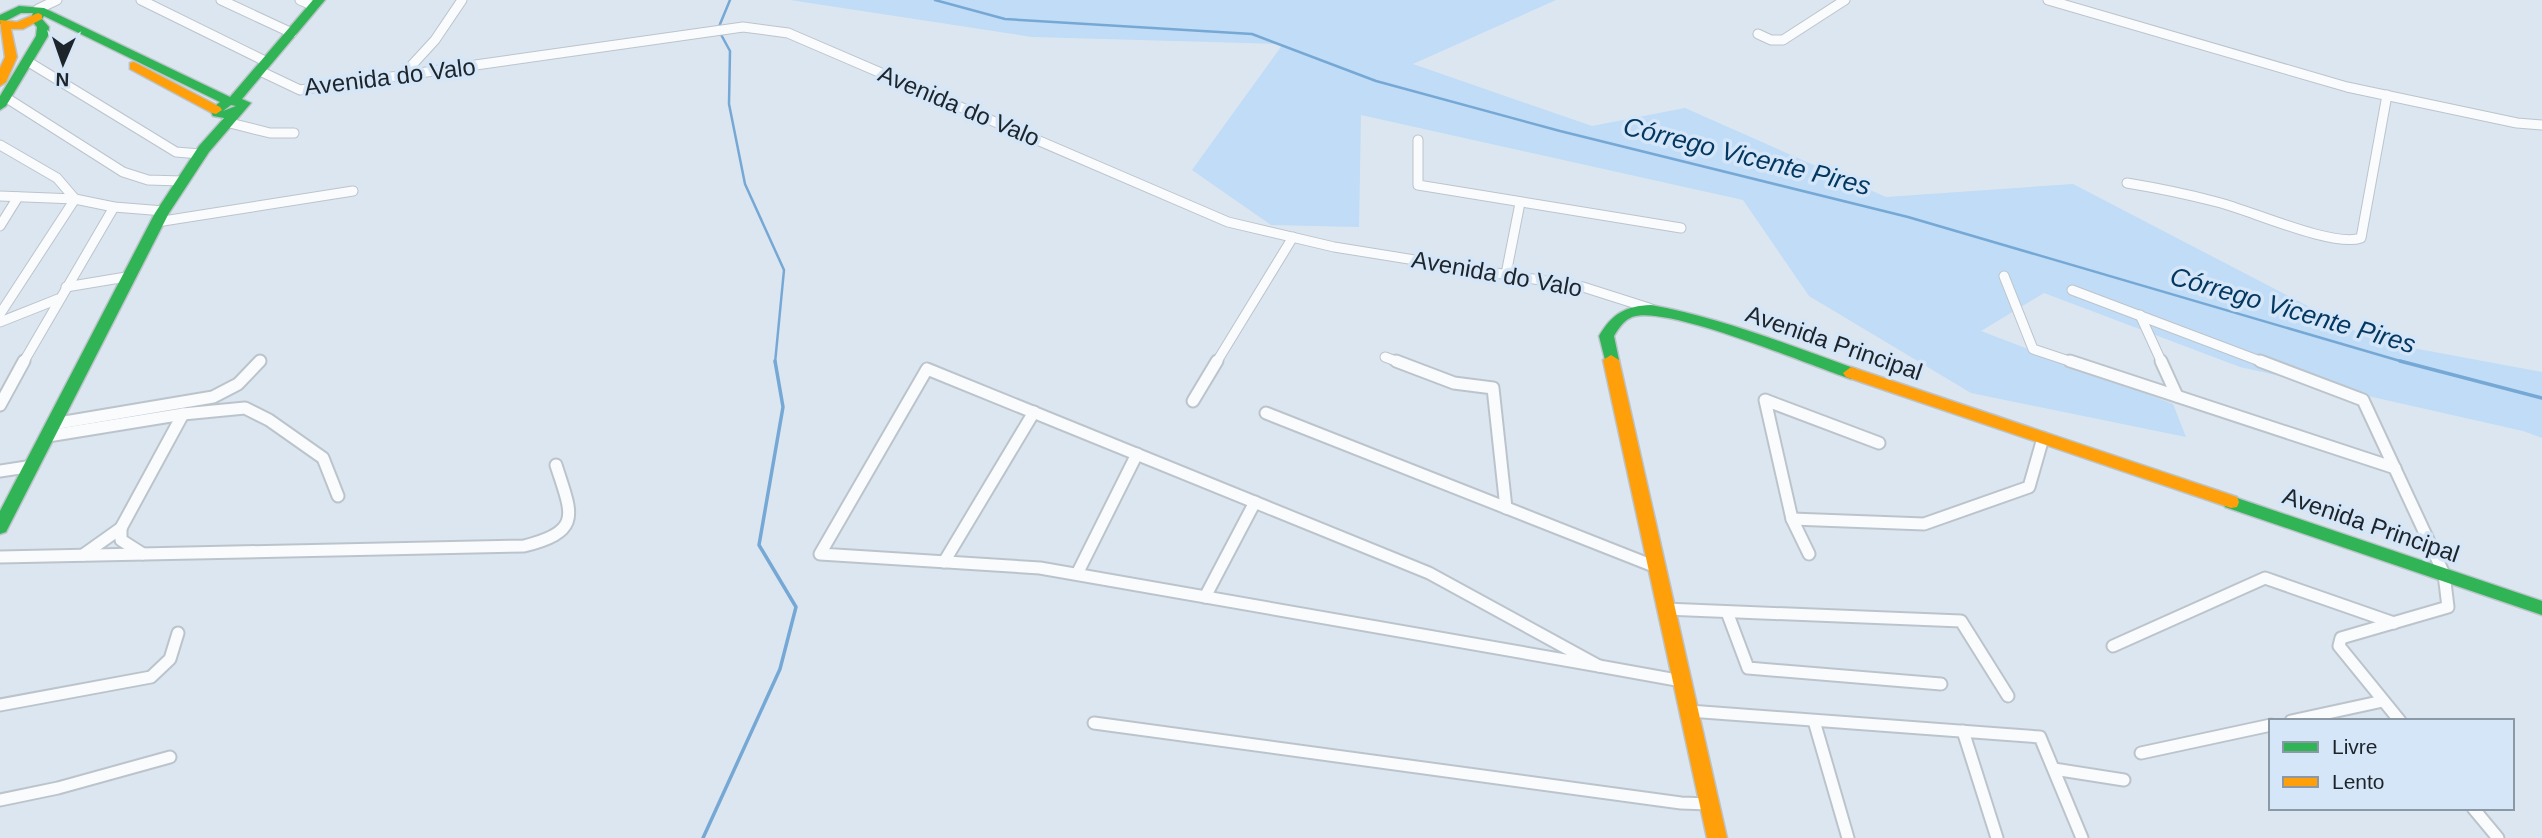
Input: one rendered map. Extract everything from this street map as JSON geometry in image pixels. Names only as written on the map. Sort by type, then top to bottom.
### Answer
[{"type":"street","points":[[13,0],[59,26],[231,108]]},
{"type":"street","points":[[36,13],[57,0]]},
{"type":"street","name":"Avenida do Valo","points":[[141,0],[263,66],[300,90],[743,27],[788,33],[1228,222],[1334,247],[1583,287],[1649,308]]},
{"type":"street","points":[[221,0],[292,33]]},
{"type":"street","points":[[401,77],[435,40],[462,0]]},
{"type":"street","points":[[1758,34],[1771,40],[1783,40],[1845,0]]},
{"type":"street","points":[[1782,49],[1853,0]]},
{"type":"street","points":[[2048,0],[2305,76],[2517,123],[2542,125]]},
{"type":"street","points":[[0,527],[126,277],[161,216],[231,108],[292,33],[311,2]]},
{"type":"street","points":[[2,95],[11,57],[2,25],[8,13],[36,13],[63,19],[231,108],[270,133],[294,133]]},
{"type":"street","points":[[2,95],[27,61],[41,36],[43,27],[36,13]]},
{"type":"street","points":[[41,36],[59,26]]},
{"type":"street","points":[[27,61],[176,152],[187,155],[200,153]]},
{"type":"street","points":[[2,95],[123,172],[148,180],[182,181]]},
{"type":"street","points":[[2127,183],[2181,192],[2240,207],[2320,236],[2354,241],[2361,238],[2387,95]]},
{"type":"street","points":[[1418,140],[1418,185],[1681,228]]},
{"type":"street","points":[[0,145],[25,157],[57,178],[75,199]]},
{"type":"street","points":[[0,196],[75,199],[161,216],[354,191]]},
{"type":"street","points":[[0,226],[18,197]]},
{"type":"street","points":[[0,314],[75,199]]},
{"type":"street","points":[[1506,274],[1520,203]]},
{"type":"street","points":[[0,405],[58,299],[114,207]]},
{"type":"street","points":[[1193,401],[1293,237]]},
{"type":"street","points":[[2004,276],[2033,349],[2395,468]]},
{"type":"street","points":[[66,287],[126,277]]},
{"type":"street","points":[[2072,290],[2363,400],[2444,575],[2449,599],[2448,607],[2341,638],[2339,646],[2398,719]]},
{"type":"street","points":[[0,322],[58,299]]},
{"type":"street","points":[[1649,308],[1623,314],[1612,323],[1606,336],[1717,838]]},
{"type":"street","name":"Avenida Principal","points":[[1649,308],[1696,320],[2542,608]]},
{"type":"street","points":[[2140,315],[2177,396]]},
{"type":"street","points":[[1385,357],[1454,383],[1493,388],[1506,508]]},
{"type":"street","points":[[50,430],[214,397],[238,384],[260,361]]},
{"type":"street","points":[[1600,667],[1429,573],[927,369],[820,554],[1040,568],[1077,575],[1205,597],[1600,667],[1682,681]]},
{"type":"street","points":[[1809,554],[1792,519],[1765,400],[1879,443]]},
{"type":"street","points":[[50,430],[245,408],[269,420],[323,458],[338,496]]},
{"type":"street","points":[[944,562],[1034,412]]},
{"type":"street","points":[[1266,412],[1656,567]]},
{"type":"street","points":[[83,555],[121,528],[183,414]]},
{"type":"street","points":[[1792,519],[1924,524],[2029,487],[2043,438]]},
{"type":"street","points":[[1077,575],[1137,454]]},
{"type":"street","points":[[0,557],[524,546],[551,540],[564,532],[571,514],[556,465]]},
{"type":"street","points":[[0,471],[33,466]]},
{"type":"street","points":[[1205,597],[1255,502]]},
{"type":"street","points":[[121,528],[121,540],[143,554]]},
{"type":"street","points":[[2112,646],[2265,578],[2394,622]]},
{"type":"street","points":[[1665,609],[1961,621],[2008,696]]},
{"type":"street","points":[[1727,612],[1748,668],[1941,684]]},
{"type":"street","points":[[0,705],[151,677],[166,667],[175,654],[178,632]]},
{"type":"street","points":[[2300,719],[2383,701]]},
{"type":"street","points":[[1689,711],[2040,737],[2082,838]]},
{"type":"street","points":[[1814,721],[1847,838]]},
{"type":"street","points":[[1094,723],[1668,802],[1710,804]]},
{"type":"street","points":[[2141,753],[2269,725]]},
{"type":"street","points":[[1963,731],[1997,838]]},
{"type":"street","points":[[0,800],[58,788],[170,757]]},
{"type":"street","points":[[2054,769],[2124,780]]},
{"type":"street","points":[[2475,810],[2498,838]]},
{"type":"shaded area","points":[[790,0],[1556,0],[1413,64],[1592,126],[1685,108],[1886,197],[2073,184],[2375,341],[2542,372],[2542,438],[2523,431],[2240,367],[2044,293],[1981,331],[2173,404],[2186,437],[1971,393],[1809,296],[1743,200],[1361,115],[1359,227],[1271,225],[1192,170],[1283,44],[1032,37]]},
{"type":"waterway","points":[[730,0],[718,29],[730,51],[729,104],[745,184],[784,270],[775,362]]},
{"type":"waterway","name":"Córrego Vicente Pires","points":[[935,0],[1005,19],[1252,34],[1376,81],[1560,131],[1908,217],[2402,361]]},
{"type":"waterway","name":"Córrego Vicente Pires","points":[[2402,361],[2542,398]]},
{"type":"waterway","name":"Córrego Vicente Pires","points":[[2402,361],[2407,363]]},
{"type":"waterway","points":[[703,838],[780,669],[796,607],[759,545],[783,407],[775,362]]},
{"type":"traffic: fast","points":[[235,99],[319,0]]},
{"type":"traffic: fast","points":[[0,20],[19,9],[40,10],[38,17]]},
{"type":"traffic: fast","points":[[40,10],[228,101]]},
{"type":"traffic: fast","points":[[0,106],[42,36],[43,27],[36,19]]},
{"type":"traffic: fast","points":[[0,527],[162,213],[204,149],[245,103],[229,101],[216,110],[217,113],[226,115],[238,111]]},
{"type":"traffic: fast","points":[[1611,360],[1606,336],[1614,324],[1633,311],[1651,311],[1707,323],[1851,373]]},
{"type":"traffic: fast","points":[[2231,502],[2542,608]]},
{"type":"traffic: slow","points":[[0,24],[19,26],[38,17]]},
{"type":"traffic: slow","points":[[0,82],[11,57],[5,27]]},
{"type":"traffic: slow","points":[[134,66],[216,110]]},
{"type":"traffic: slow","points":[[1611,360],[1717,838]]},
{"type":"traffic: slow","points":[[1851,373],[2231,502]]}]
